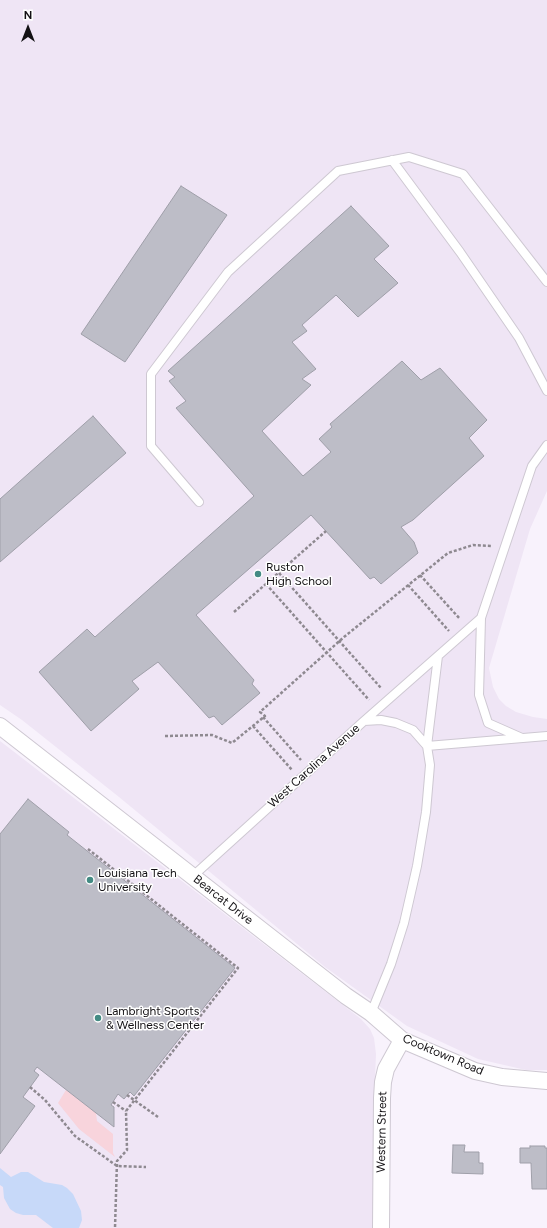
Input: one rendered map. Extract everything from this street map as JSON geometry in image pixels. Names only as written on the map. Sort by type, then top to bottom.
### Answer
[{"type":"street","name":"Bearcat Drive","points":[[0,726],[346,996],[371,1013]]},
{"type":"street","name":"Cooktown Road","points":[[371,1013],[402,1040],[475,1071],[502,1077],[547,1081]]},
{"type":"street","name":"Western Street","points":[[381,1228],[383,1082],[386,1069],[402,1040]]},
{"type":"lane","points":[[199,502],[151,446],[151,374],[228,272],[338,171],[409,157],[463,174],[547,282]]},
{"type":"lane","points":[[392,160],[460,252],[519,338],[547,391]]},
{"type":"lane","points":[[522,738],[488,723],[480,695],[481,618],[532,466],[547,445]]},
{"type":"lane","points":[[364,721],[481,618]]},
{"type":"lane","points":[[371,1013],[391,964],[404,923],[413,887],[426,812],[430,765],[427,746],[438,656]]},
{"type":"lane","name":"West Carolina Avenue","points":[[193,876],[364,721],[380,720],[396,723],[413,730],[427,746]]},
{"type":"lane","points":[[427,746],[547,736]]},
{"type":"path","points":[[234,612],[326,531]]},
{"type":"path","points":[[303,762],[260,712],[339,641],[448,552],[473,545],[505,546]]},
{"type":"path","points":[[279,573],[383,690]]},
{"type":"path","points":[[420,575],[461,621]]},
{"type":"path","points":[[266,584],[370,702]]},
{"type":"path","points":[[408,585],[450,631]]},
{"type":"path","points":[[165,736],[212,735],[232,743],[263,717]]},
{"type":"path","points":[[253,726],[293,771]]},
{"type":"path","points":[[88,849],[238,968],[126,1111],[127,1150],[117,1161],[115,1228]]},
{"type":"path","points":[[30,1087],[45,1100],[75,1136],[117,1166],[146,1167]]},
{"type":"path","points":[[127,1095],[158,1117]]},
{"type":"path","points":[[113,1102],[126,1111]]},
{"type":"shaded area","name":"Ruston High School","points":[[0,0],[547,0],[547,491],[530,529],[489,668],[493,687],[499,699],[506,706],[516,712],[547,719],[547,1070],[526,1070],[478,1059],[407,1026],[325,967],[119,797],[22,720],[0,705]]},
{"type":"shaded area","name":"Louisiana Tech University","points":[[0,741],[361,1019],[370,1029],[374,1038],[376,1054],[373,1126],[373,1228],[0,1228]]},
{"type":"shaded area","points":[[66,1090],[96,1113],[97,1121],[113,1134],[113,1153],[115,1157],[79,1129],[58,1103]]},
{"type":"water","points":[[0,1168],[11,1177],[21,1172],[28,1172],[44,1182],[62,1185],[67,1188],[73,1194],[81,1211],[82,1220],[79,1228],[53,1228],[36,1215],[23,1215],[10,1209],[4,1198],[3,1187],[0,1185]]},
{"type":"building","points":[[181,186],[227,215],[125,362],[81,334]]},
{"type":"building","points":[[351,206],[389,246],[374,259],[398,283],[358,317],[336,295],[302,325],[307,331],[292,342],[316,369],[302,379],[311,385],[262,431],[303,476],[331,452],[319,439],[332,427],[330,424],[402,361],[421,380],[440,368],[487,420],[469,438],[484,456],[413,520],[401,527],[414,542],[418,553],[381,584],[374,577],[370,579],[311,515],[196,615],[254,680],[252,684],[260,693],[222,725],[214,716],[209,718],[158,662],[132,681],[139,689],[91,731],[39,672],[87,629],[95,637],[254,496],[176,408],[186,401],[169,381],[175,377],[168,371]]},
{"type":"building","points":[[93,416],[126,453],[0,562],[0,499]]},
{"type":"building","name":"Lambright Sports & Wellness Center","points":[[28,799],[69,832],[67,835],[235,968],[134,1096],[130,1092],[124,1099],[118,1094],[111,1105],[114,1107],[114,1127],[37,1067],[34,1071],[39,1075],[23,1097],[35,1106],[0,1154],[0,834]]},
{"type":"building","points":[[453,1145],[465,1145],[464,1152],[479,1152],[479,1163],[483,1163],[483,1174],[452,1173]]},
{"type":"building","points":[[530,1146],[545,1146],[545,1148],[547,1148],[547,1189],[532,1189],[531,1163],[520,1163],[520,1148],[530,1148]]},
{"type":"place","name":"Ruston High School","points":[[258,574]]},
{"type":"place","name":"Louisiana Tech University","points":[[90,880]]},
{"type":"place","name":"Lambright Sports & Wellness Center","points":[[98,1018]]}]
